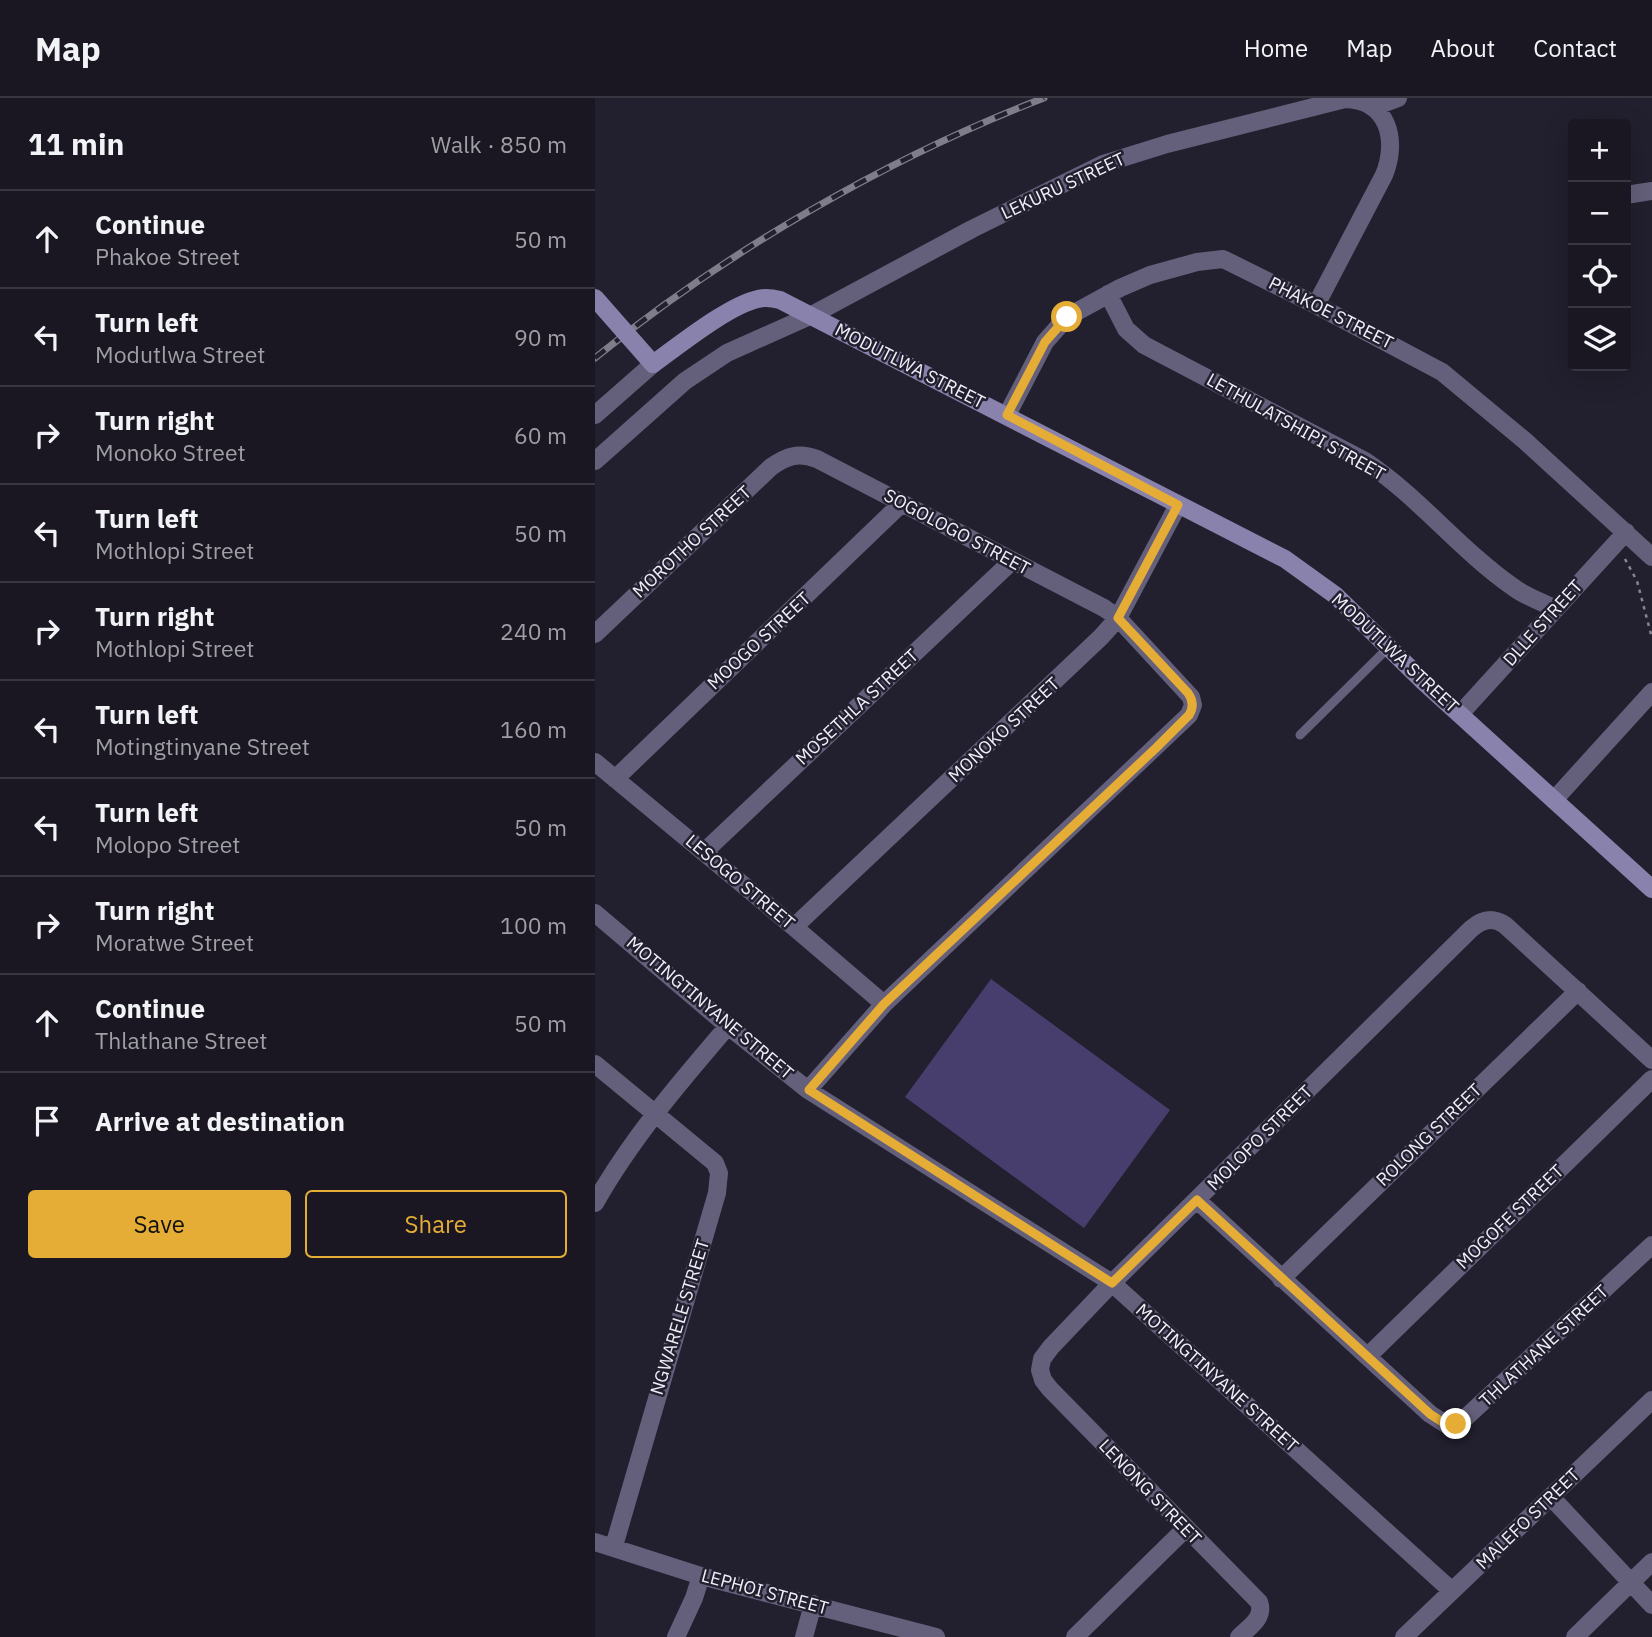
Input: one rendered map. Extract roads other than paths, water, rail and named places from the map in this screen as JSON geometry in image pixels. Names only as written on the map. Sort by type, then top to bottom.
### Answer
[{"type":"street","points":[[1316,305],[1384,175],[1391,155],[1388,130],[1374,107],[1398,98]]},
{"type":"street","name":"LEKURU STREET","points":[[595,461],[667,397],[727,353],[812,315],[972,229],[1113,160],[1345,99],[1363,101],[1374,107]]},
{"type":"street","points":[[1631,194],[1652,191]]},
{"type":"street","name":"PHAKOE STREET","points":[[1007,415],[1055,328],[1072,313],[1150,275],[1217,258],[1233,263],[1423,360],[1454,381],[1622,537],[1652,557]]},
{"type":"street","name":"LETHULATSHIPI STREET","points":[[1108,294],[1126,329],[1144,345],[1365,461],[1397,485],[1502,579],[1524,594],[1556,609]]},
{"type":"street","points":[[595,298],[653,364]]},
{"type":"street","name":"MODUTLWA STREET","points":[[595,415],[653,364],[696,332],[756,299],[780,300],[1296,566],[1335,595],[1460,714],[1652,889]]},
{"type":"street","name":"SOGOLOGO STREET","points":[[793,455],[800,454],[817,459],[1074,592],[1118,618],[1191,697],[1193,705],[1189,715],[884,1004],[809,1090]]},
{"type":"street","name":"MOROTHO STREET","points":[[595,634],[771,467],[793,455]]},
{"type":"street","name":"MOOGO STREET","points":[[615,779],[902,503]]},
{"type":"street","name":"MONOKO STREET","points":[[794,927],[1072,666],[1118,618],[1178,505]]},
{"type":"street","name":"DLLE STREET","points":[[1460,714],[1622,537]]},
{"type":"street","name":"MOSETHLA STREET","points":[[704,852],[1011,561]]},
{"type":"street","points":[[1554,800],[1648,704]]},
{"type":"street","name":"LESOGO STREET","points":[[595,762],[884,1004]]},
{"type":"street","name":"MOTINGTINYANE STREET","points":[[595,913],[728,1026],[809,1090],[1112,1283],[1453,1591]]},
{"type":"street","name":"MOLOPO STREET","points":[[1040,1370],[1042,1359],[1051,1347],[1112,1283],[1471,929],[1481,922],[1493,919],[1512,930],[1578,991]]},
{"type":"street","points":[[1578,991],[1652,1060]]},
{"type":"street","name":"ROLONG STREET","points":[[1281,1279],[1578,991]]},
{"type":"street","points":[[595,1203],[655,1114],[728,1026]]},
{"type":"street","points":[[595,1064],[655,1114]]},
{"type":"street","name":"MOGOFE STREET","points":[[1369,1355],[1652,1079]]},
{"type":"street","name":"NGWARELE STREET","points":[[614,1546],[719,1182],[715,1163],[655,1114]]},
{"type":"street","points":[[1197,1200],[1281,1279],[1369,1355]]},
{"type":"street","name":"THLATHANE STREET","points":[[1369,1355],[1435,1418],[1447,1425],[1458,1424],[1652,1245]]},
{"type":"street","name":"LENONG STREET","points":[[1040,1370],[1042,1380],[1050,1389],[1255,1598],[1261,1607],[1261,1613],[1239,1637]]},
{"type":"street","name":"MALEFO STREET","points":[[1405,1637],[1652,1400]]},
{"type":"street","points":[[1551,1497],[1652,1605]]},
{"type":"street","points":[[1075,1637],[1185,1528]]},
{"type":"street","name":"LEPHOI STREET","points":[[595,1542],[701,1576],[936,1637]]},
{"type":"street","points":[[1574,1637],[1652,1562]]},
{"type":"street","points":[[676,1637],[690,1609],[701,1576]]},
{"type":"street","points":[[804,1637],[813,1604]]},
{"type":"lane","points":[[1300,735],[1389,647]]},
{"type":"railway","points":[[595,358],[698,281],[810,211],[927,149],[1044,98]]}]
